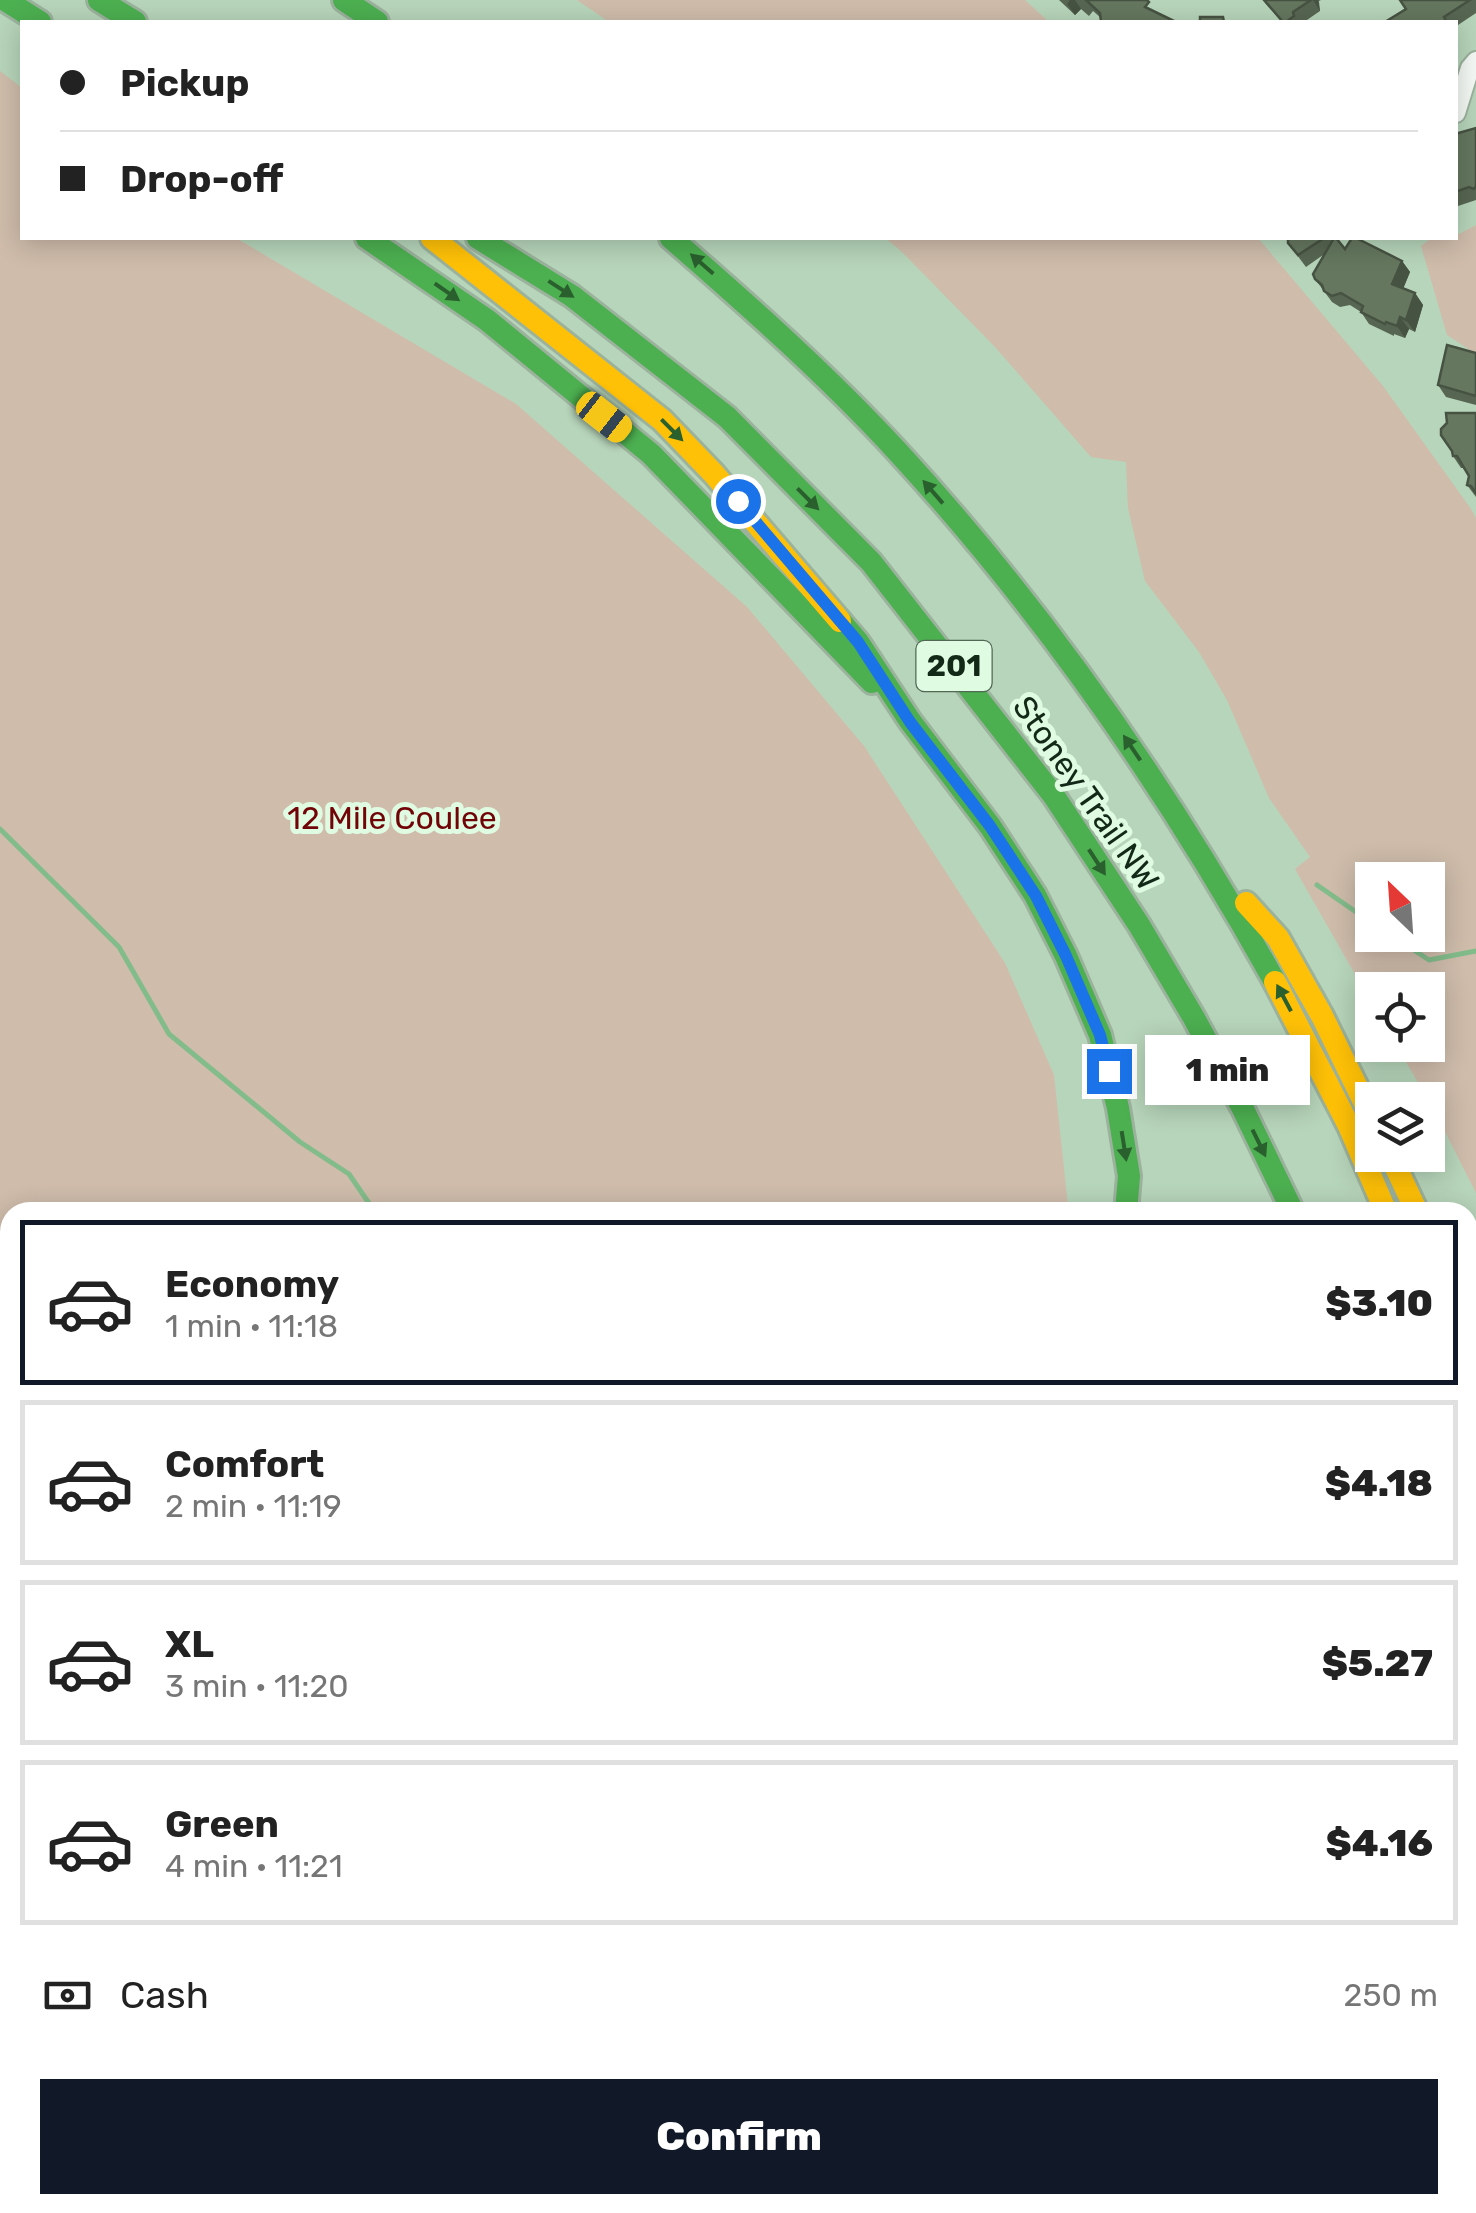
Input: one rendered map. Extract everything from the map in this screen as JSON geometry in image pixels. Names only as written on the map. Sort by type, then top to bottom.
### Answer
[{"type":"main road","points":[[5,0],[37,20]]},
{"type":"main road","points":[[95,0],[122,20]]},
{"type":"main road","points":[[95,0],[131,20]]},
{"type":"main road","points":[[344,0],[374,20]]},
{"type":"main road","points":[[369,240],[486,320],[651,454],[910,722]]},
{"type":"main road","points":[[435,240],[662,420],[714,474],[858,642],[910,722],[990,826],[1036,896],[1066,956],[1100,1035],[1129,1176],[1127,1202]]},
{"type":"main road","name":"Stoney Trail NW","points":[[481,240],[572,296],[728,417],[871,562],[1054,796],[1139,925],[1234,1092],[1287,1202]]},
{"type":"main road","name":"Stoney Trail NW","points":[[673,240],[838,391],[896,451],[999,568],[1076,666],[1206,858],[1324,1074],[1382,1202]]},
{"type":"main road","points":[[1206,858],[1278,938],[1355,1083]]},
{"type":"main road","points":[[1398,1172],[1412,1202]]},
{"type":"street","points":[[1458,107],[1470,68],[1476,61]]},
{"type":"green space","points":[[577,0],[1025,0],[1047,20],[606,20]]},
{"type":"green space","name":"12 Mile Coulee","points":[[0,71],[20,86],[20,240],[239,240],[516,404],[747,607],[864,746],[1005,963],[1054,1075],[1068,1202],[0,1202]]},
{"type":"green space","points":[[1476,225],[1476,354],[1447,335],[1421,246],[1428,240],[1458,240],[1459,234]]},
{"type":"green space","points":[[887,240],[1260,240],[1383,386],[1476,518],[1476,1193],[1445,1132],[1445,1082],[1418,1082],[1406,1062],[1445,1062],[1445,972],[1355,974],[1295,869],[1310,857],[1269,798],[1227,700],[1199,652],[1145,581],[1128,508],[1126,462],[1091,457],[995,347]]},
{"type":"building","points":[[1086,0],[1147,0],[1145,7],[1172,20],[1101,20],[1100,13]]},
{"type":"building","points":[[1264,0],[1311,0],[1293,12],[1289,20],[1281,20]]},
{"type":"building","points":[[1400,0],[1470,0],[1444,17],[1446,20],[1388,20],[1406,9]]},
{"type":"building","points":[[1223,17],[1224,20],[1200,20]]},
{"type":"building","points":[[1476,128],[1474,189],[1458,191],[1458,133]]},
{"type":"building","points":[[1288,240],[1321,240],[1298,255]]},
{"type":"building","points":[[1333,240],[1345,249],[1351,240],[1360,240],[1402,261],[1392,284],[1415,293],[1406,320],[1400,317],[1397,326],[1385,324],[1361,312],[1363,306],[1341,293],[1332,296],[1324,291],[1313,274]]},
{"type":"building","points":[[1447,345],[1476,353],[1476,396],[1438,385]]},
{"type":"building","points":[[1446,413],[1476,413],[1476,493],[1467,485],[1469,476],[1441,435],[1447,423]]},
{"type":"waterway","points":[[0,829],[119,947],[169,1034],[300,1142],[349,1174],[368,1202]]},
{"type":"waterway","points":[[1317,885],[1355,911]]},
{"type":"waterway","points":[[1417,952],[1429,960],[1476,951]]},
{"type":"traffic: fast","points":[[5,0],[37,20]]},
{"type":"traffic: fast","points":[[99,0],[132,20]]},
{"type":"traffic: fast","points":[[344,0],[374,20]]},
{"type":"traffic: fast","points":[[370,240],[487,320],[651,454],[872,682]]},
{"type":"traffic: fast","points":[[481,240],[572,296],[727,417],[871,562],[1054,796],[1139,925],[1242,1107],[1288,1202]]},
{"type":"traffic: fast","points":[[673,240],[870,423],[1004,575],[1148,773],[1275,982]]},
{"type":"traffic: fast","points":[[840,621],[990,826],[1035,895],[1066,956],[1100,1035],[1129,1176],[1127,1202]]},
{"type":"traffic: slow","points":[[435,240],[662,420],[714,474],[840,621]]},
{"type":"traffic: slow","points":[[1246,903],[1278,938],[1355,1083]]},
{"type":"traffic: slow","points":[[1275,982],[1349,1126],[1382,1202]]},
{"type":"traffic: slow","points":[[1398,1172],[1412,1202]]},
{"type":"route","points":[[738,501],[858,642],[910,722],[990,826],[1036,896],[1100,1035],[1109,1071]]}]
